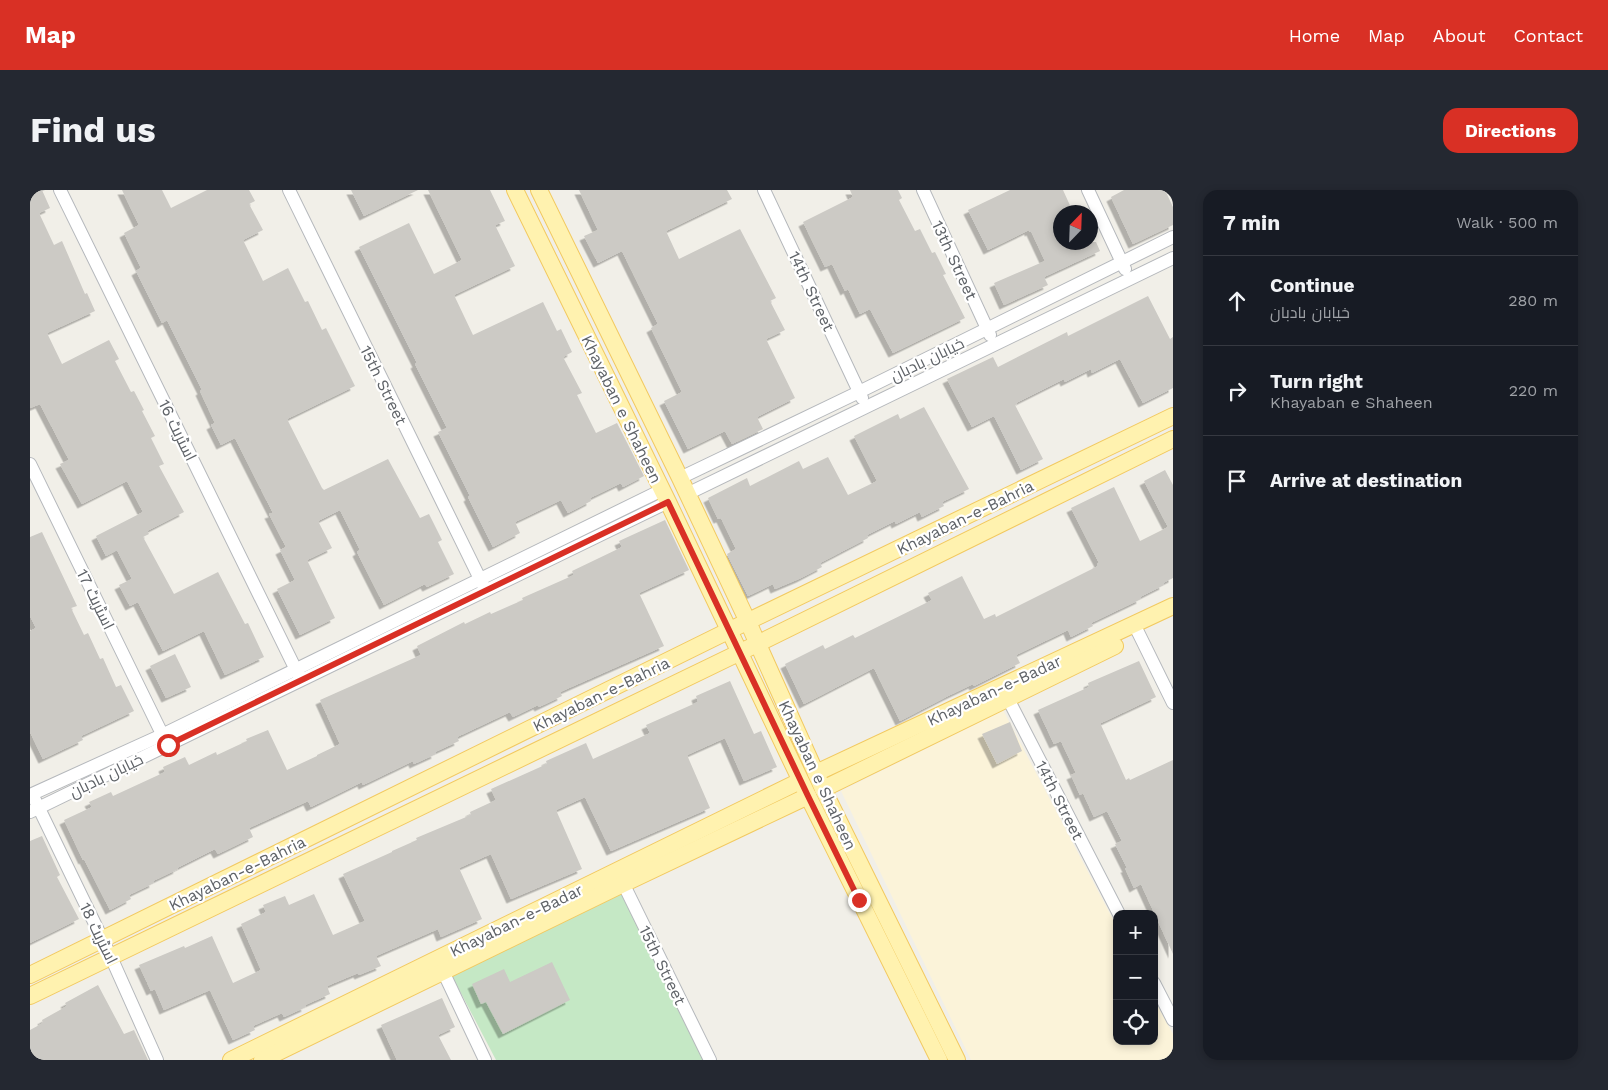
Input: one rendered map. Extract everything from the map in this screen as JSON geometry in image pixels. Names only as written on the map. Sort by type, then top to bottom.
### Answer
[{"type":"main road","name":"Khayaban e Shaheen","points":[[515,190],[665,496],[800,780],[939,1060]]},
{"type":"main road","name":"Khayaban e Shaheen","points":[[539,190],[680,478],[748,622],[823,789],[957,1060]]},
{"type":"main road","name":"Khayaban-e-Bahria","points":[[30,975],[728,631],[1173,416]]},
{"type":"main road","name":"Khayaban-e-Bahria","points":[[30,996],[757,644],[1173,439]]},
{"type":"main road","name":"Khayaban-e-Badar","points":[[816,773],[1005,692],[1137,629],[1173,606]]},
{"type":"main road","name":"Khayaban-e-Badar","points":[[1137,629],[1173,618]]},
{"type":"main road","name":"Khayaban-e-Badar","points":[[823,789],[1005,692]]},
{"type":"main road","name":"Khayaban-e-Badar","points":[[231,1060],[440,965],[620,877],[800,780]]},
{"type":"main road","name":"Khayaban-e-Badar","points":[[620,877],[808,796]]},
{"type":"main road","points":[[859,900],[874,893]]},
{"type":"main road","name":"Khayaban-e-Badar","points":[[262,1060],[440,965]]},
{"type":"street","name":"اسٹریٹ 16","points":[[60,190],[298,675]]},
{"type":"street","name":"15th Street","points":[[289,190],[483,585]]},
{"type":"street","name":"14th Street","points":[[764,190],[867,406]]},
{"type":"street","name":"13th Street","points":[[923,190],[995,344]]},
{"type":"street","points":[[1088,190],[1130,279]]},
{"type":"street","name":"خیابان بادبان","points":[[680,478],[1173,237]]},
{"type":"street","name":"خیابان بادبان","points":[[687,494],[1173,258]]},
{"type":"street","name":"اسٹریٹ 17","points":[[30,464],[165,740]]},
{"type":"street","name":"خیابان بادبان","points":[[35,810],[165,740],[665,496]]},
{"type":"street","points":[[1137,629],[1173,703]]},
{"type":"street","name":"14th Street","points":[[1005,692],[1116,910]]},
{"type":"street","name":"خیابان بادبان","points":[[31,793],[165,740]]},
{"type":"street","name":"اسٹریٹ 18","points":[[31,793],[35,810],[111,956],[157,1060]]},
{"type":"street","name":"15th Street","points":[[620,877],[710,1060]]},
{"type":"street","points":[[440,965],[485,1060]]},
{"type":"street","points":[[1158,991],[1173,1020]]},
{"type":"green space","points":[[621,891],[706,1060],[496,1060],[452,976]]},
{"type":"sand","points":[[1003,710],[1113,919],[1113,1045],[1158,1045],[1158,1006],[1173,1034],[1173,1060],[971,1060],[841,791]]},
{"type":"building","points":[[30,190],[42,190],[50,208],[39,213],[54,245],[62,241],[85,294],[87,293],[95,311],[47,333],[62,364],[109,340],[119,359],[115,361],[131,392],[134,391],[155,436],[151,438],[164,464],[159,466],[184,512],[147,531],[149,534],[143,537],[174,594],[218,572],[245,624],[248,623],[264,657],[225,675],[204,631],[163,651],[138,602],[130,606],[119,585],[132,579],[117,550],[106,556],[96,536],[143,512],[127,481],[82,504],[60,464],[69,460],[40,404],[30,408]]},
{"type":"building","points":[[122,190],[162,190],[171,208],[207,190],[249,190],[255,201],[249,204],[263,230],[243,240],[263,281],[288,268],[305,302],[308,301],[322,330],[326,328],[355,386],[287,419],[322,488],[324,490],[388,459],[420,518],[429,514],[442,540],[438,542],[454,574],[427,587],[425,584],[384,605],[357,552],[360,550],[340,510],[318,521],[332,548],[307,560],[335,618],[300,635],[277,589],[295,580],[280,550],[286,547],[269,514],[273,513],[235,438],[221,445],[211,425],[215,423],[200,391],[202,390],[167,320],[162,323],[136,271],[141,268],[124,233],[139,225]]},
{"type":"building","points":[[351,190],[418,190],[364,216]]},
{"type":"building","points":[[428,190],[490,190],[505,221],[495,225],[515,266],[454,295],[473,335],[543,302],[557,331],[561,329],[572,352],[563,357],[582,393],[577,395],[596,433],[617,423],[644,476],[623,487],[621,483],[590,498],[591,501],[568,513],[561,500],[515,522],[520,533],[493,547],[438,432],[447,428],[359,247],[409,223],[434,274],[462,260]]},
{"type":"building","points":[[579,190],[727,190],[732,199],[666,231],[679,259],[740,229],[776,298],[770,301],[785,330],[766,339],[795,398],[757,417],[763,429],[732,444],[725,431],[688,449],[664,401],[682,392],[651,328],[658,324],[622,251],[598,263],[584,236],[598,230]]},
{"type":"building","points":[[850,190],[898,190],[902,198],[899,200],[915,231],[920,229],[932,253],[935,252],[946,274],[943,275],[965,318],[893,353],[870,309],[860,314],[848,289],[845,291],[832,264],[825,267],[803,222],[853,197]]},
{"type":"building","points":[[1010,190],[1063,190],[1070,205],[1053,205],[1053,250],[1098,250],[1098,246],[1100,251],[1044,277],[1048,285],[1004,305],[994,283],[1045,261],[1029,230],[988,250],[968,210]]},
{"type":"building","points":[[1124,190],[1165,190],[1173,207],[1173,225],[1133,244],[1111,197]]},
{"type":"building","points":[[1148,296],[1170,339],[1173,337],[1173,388],[1143,403],[1120,359],[1092,373],[1091,369],[1065,382],[1064,379],[1016,403],[1015,405],[1043,459],[1021,470],[994,416],[972,427],[947,379],[993,357],[998,367],[1067,332],[1068,336]]},
{"type":"building","points":[[924,407],[969,489],[942,502],[944,506],[922,517],[920,512],[896,524],[895,521],[867,535],[868,538],[820,563],[822,567],[801,578],[775,589],[773,584],[748,596],[727,554],[736,549],[721,518],[718,519],[708,498],[747,478],[750,486],[799,461],[803,469],[828,457],[848,495],[877,481],[854,436],[898,414],[900,419]]},
{"type":"building","points":[[1165,470],[1173,485],[1173,578],[1163,583],[1164,585],[1140,597],[1141,599],[1091,623],[1093,626],[1071,637],[1068,630],[1016,655],[1020,663],[974,686],[973,684],[948,696],[900,721],[874,668],[804,704],[785,664],[823,645],[825,649],[853,635],[855,638],[932,600],[928,593],[962,576],[984,619],[995,614],[996,617],[1098,566],[1097,564],[1099,563],[1071,508],[1114,487],[1140,541],[1168,527],[1144,481]]},
{"type":"building","points":[[665,520],[689,570],[639,593],[664,646],[560,692],[562,696],[539,707],[538,705],[513,717],[510,712],[457,737],[459,741],[414,764],[413,761],[363,785],[362,782],[311,807],[308,801],[249,828],[253,837],[218,854],[215,849],[177,868],[153,881],[154,883],[129,895],[131,899],[110,910],[64,820],[92,807],[89,802],[111,792],[113,796],[165,772],[163,767],[185,757],[189,765],[216,752],[217,755],[247,741],[246,739],[268,730],[287,770],[317,756],[340,744],[320,700],[421,655],[417,646],[464,622],[465,624],[490,612],[491,614],[574,575],[572,571],[622,547],[619,541]]},
{"type":"building","points":[[42,532],[77,606],[71,608],[84,635],[88,633],[100,659],[103,658],[116,687],[121,685],[134,711],[81,736],[83,740],[43,759],[30,732],[30,631],[36,628],[30,616],[30,537]]},
{"type":"building","points":[[175,654],[191,687],[166,698],[150,666]]},
{"type":"building","points":[[1139,661],[1156,697],[1101,723],[1101,725],[1126,780],[1129,778],[1130,780],[1173,760],[1173,954],[1158,921],[1158,910],[1153,910],[1141,884],[1134,888],[1125,868],[1127,868],[1115,844],[1122,841],[1107,811],[1094,817],[1083,793],[1080,795],[1071,775],[1076,773],[1061,741],[1054,744],[1038,710],[1089,687],[1088,683]]},
{"type":"building","points":[[730,681],[754,734],[761,731],[777,767],[744,781],[725,738],[687,755],[710,808],[611,851],[585,797],[556,810],[582,869],[511,899],[491,854],[459,868],[482,919],[441,937],[438,929],[376,956],[381,966],[327,986],[330,994],[284,1017],[282,1013],[253,1026],[255,1030],[233,1040],[210,990],[164,1010],[155,989],[151,991],[139,965],[212,936],[233,983],[261,970],[241,924],[266,912],[263,905],[285,896],[289,905],[314,894],[333,935],[365,921],[343,874],[417,840],[416,838],[471,815],[470,812],[496,800],[491,789],[547,764],[546,761],[586,743],[593,759],[650,733],[646,725],[698,702],[696,696]]},
{"type":"building","points":[[1010,722],[1022,751],[997,764],[982,734]]},
{"type":"building","points":[[42,836],[60,875],[57,877],[79,919],[30,943],[30,841]]},
{"type":"building","points":[[552,962],[570,1000],[503,1034],[486,1002],[481,1004],[472,984],[504,969],[510,982]]},
{"type":"building","points":[[98,985],[124,1034],[134,1030],[148,1060],[30,1060],[30,1030],[43,1023],[42,1020],[67,1006],[65,1003]]},
{"type":"building","points":[[442,998],[455,1027],[438,1035],[451,1060],[397,1060],[381,1025]]},
{"type":"route","points":[[168,745],[668,502],[728,631],[859,900]]}]
